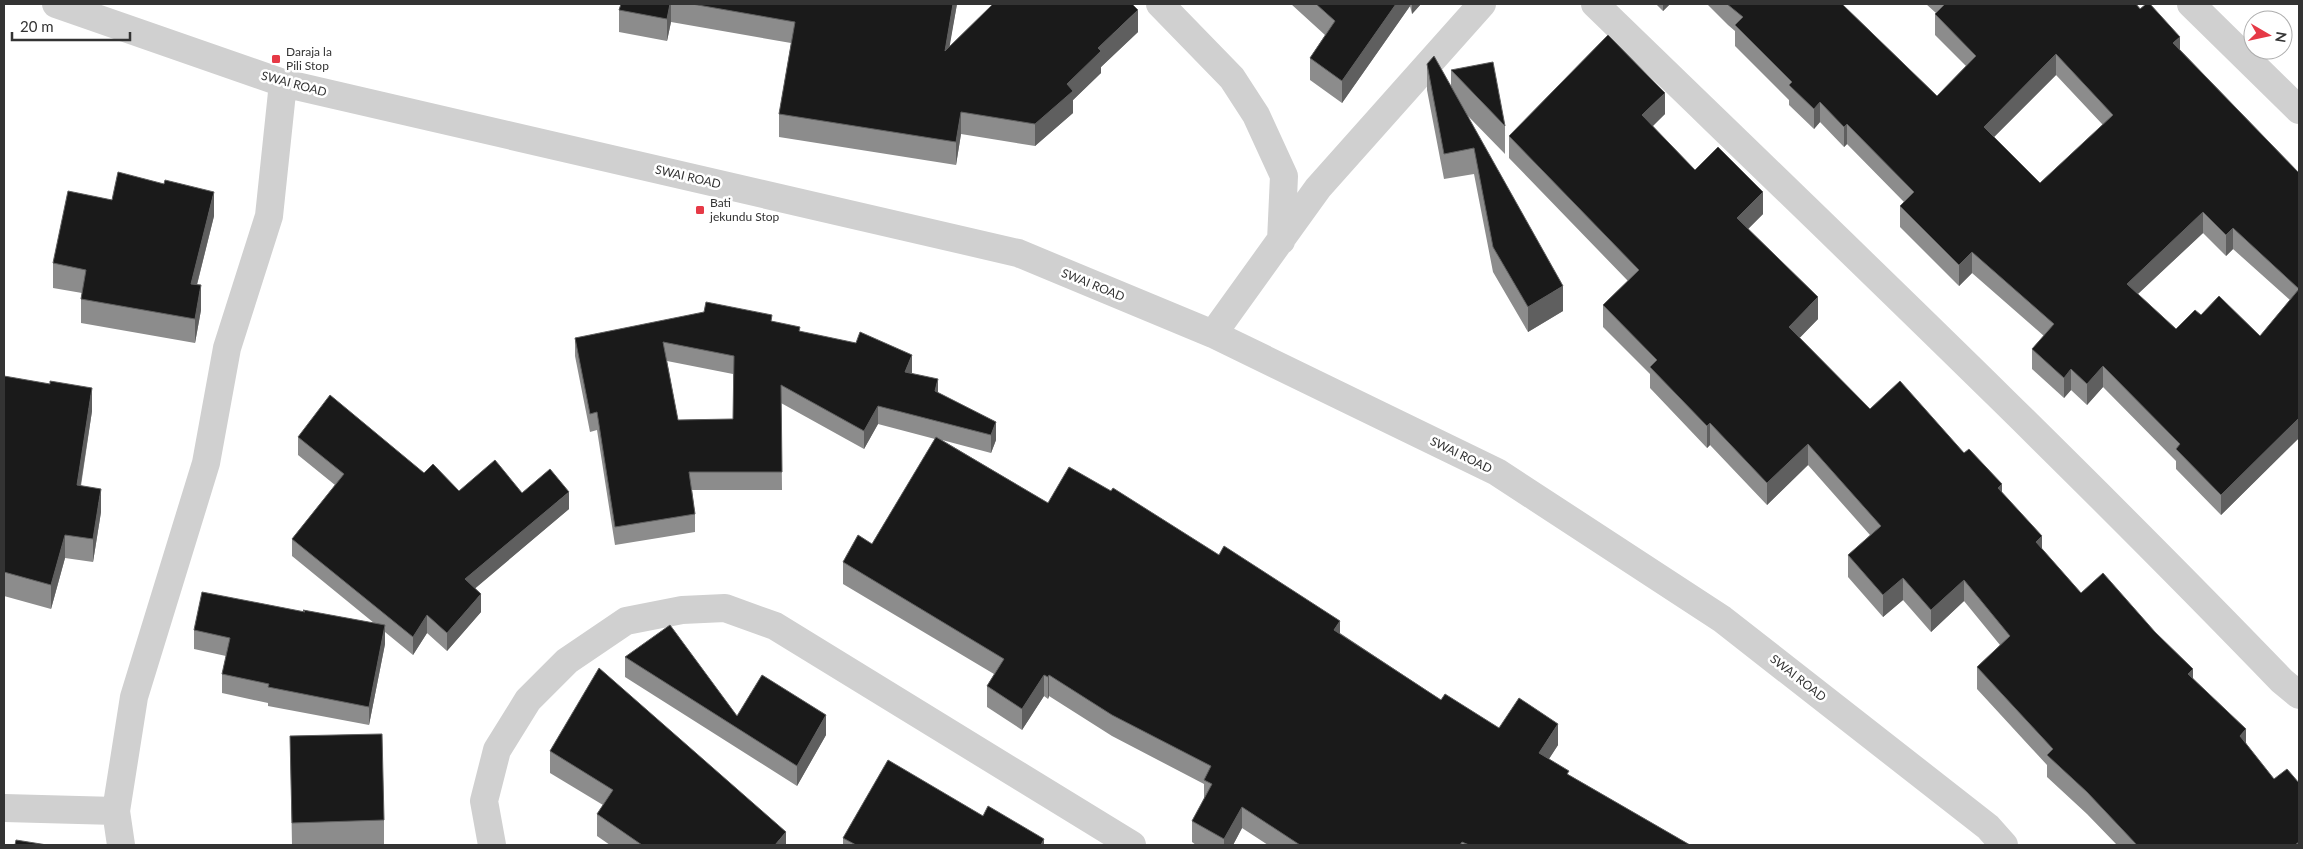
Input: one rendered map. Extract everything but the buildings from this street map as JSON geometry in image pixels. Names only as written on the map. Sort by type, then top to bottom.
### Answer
[{"type":"street","name":"SWAI ROAD","points":[[56,4],[283,83],[1018,253],[1213,334],[1497,472],[1722,619],[1988,827],[2004,845]]},
{"type":"street","points":[[1160,4],[1232,78],[1256,115],[1284,176],[1281,241]]},
{"type":"street","points":[[1213,334],[1318,188],[1482,4]]},
{"type":"street","points":[[1595,4],[1953,351],[2169,564],[2282,681],[2299,695]]},
{"type":"street","points":[[2191,4],[2299,110]]},
{"type":"street","points":[[121,845],[116,811],[134,697],[206,463],[227,348],[269,216],[283,83]]},
{"type":"street","points":[[492,845],[484,801],[497,750],[528,700],[567,661],[626,621],[682,610],[725,608],[774,626],[1132,845]]},
{"type":"street","points":[[4,808],[116,811]]},
{"type":"place","name":"Daraja la Pili Stop","points":[[276,59]]},
{"type":"place","name":"Bati jekundu Stop","points":[[700,210]]}]
